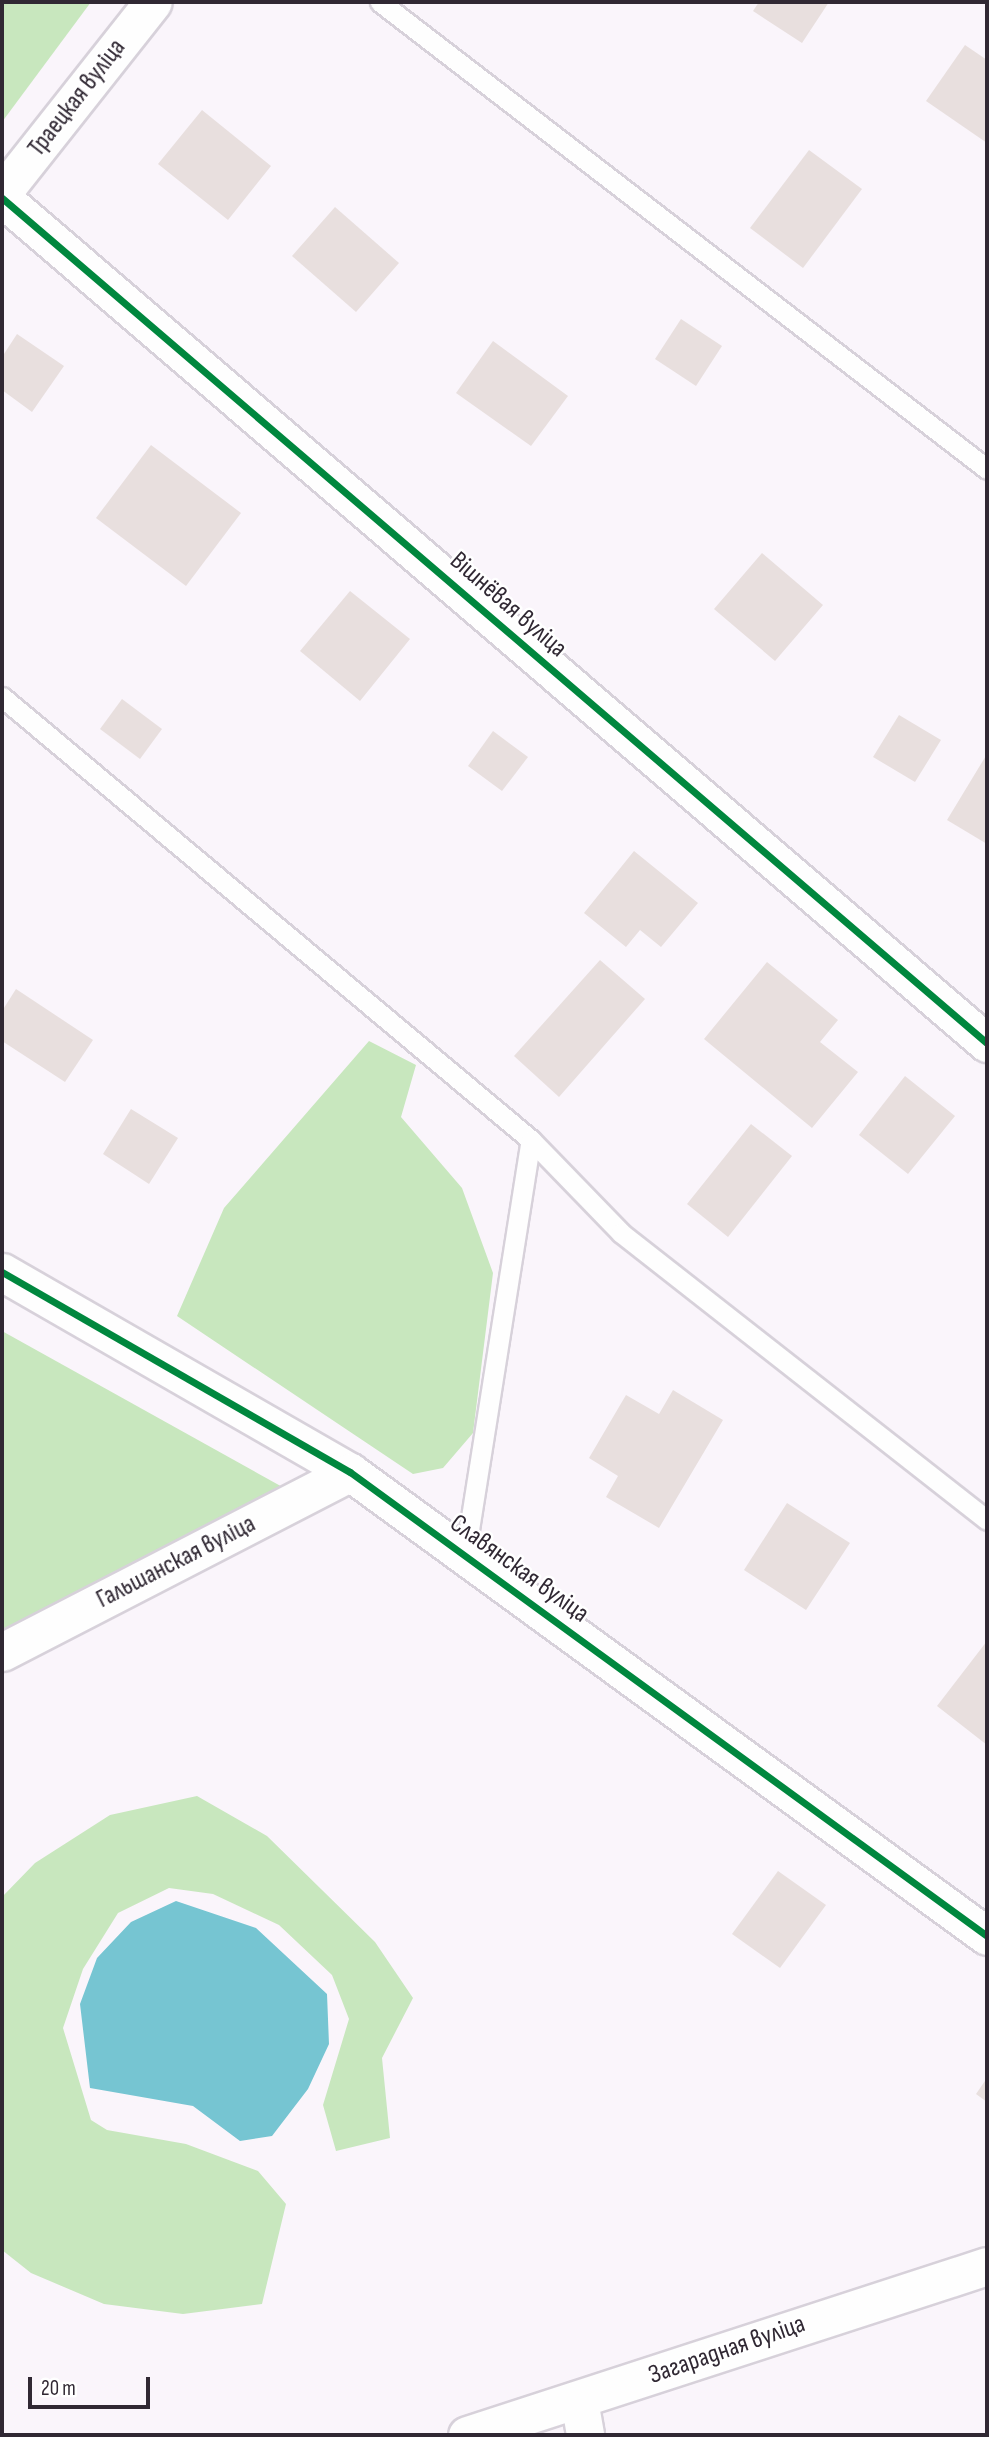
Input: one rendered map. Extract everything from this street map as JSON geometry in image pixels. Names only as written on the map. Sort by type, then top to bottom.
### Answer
[{"type":"street","name":"Траецкая вуліца","points":[[2,195],[153,2]]},
{"type":"street","name":"Вішнёвая вуліца","points":[[2,195],[987,1043]]},
{"type":"street","name":"Славянская вуліца","points":[[2,1272],[349,1472],[987,1936]]},
{"type":"street","name":"Гальшанская вуліца","points":[[2,1652],[349,1472]]},
{"type":"street","name":"Загарадная вуліца","points":[[467,2435],[987,2266]]},
{"type":"street","points":[[579,2400],[585,2435]]},
{"type":"lane","points":[[380,2],[987,469]]},
{"type":"lane","points":[[2,697],[531,1140],[621,1233],[987,1520]]},
{"type":"lane","points":[[465,1555],[531,1140]]},
{"type":"green space","points":[[2,2],[91,2],[2,122]]},
{"type":"green space","points":[[369,1041],[416,1065],[401,1117],[462,1188],[493,1273],[473,1433],[443,1468],[413,1474],[177,1316],[224,1208]]},
{"type":"green space","points":[[2,1331],[286,1489],[2,1631]]},
{"type":"green space","points":[[197,1796],[267,1836],[375,1942],[413,1998],[382,2058],[390,2138],[336,2151],[323,2105],[349,2019],[332,1975],[279,1925],[213,1894],[169,1888],[118,1913],[83,1969],[63,2028],[91,2120],[107,2130],[186,2144],[258,2171],[286,2204],[262,2304],[183,2314],[104,2304],[31,2273],[2,2250],[2,1897],[35,1863],[110,1815]]},
{"type":"water","points":[[176,1901],[256,1928],[327,1994],[329,2044],[308,2089],[272,2136],[240,2141],[193,2106],[90,2088],[80,2004],[97,1958],[131,1922]]},
{"type":"building","points":[[759,2],[829,2],[802,43],[753,11]]},
{"type":"building","points":[[965,45],[987,60],[987,143],[926,101]]},
{"type":"building","points":[[202,110],[271,166],[228,220],[158,164]]},
{"type":"building","points":[[809,150],[862,189],[803,268],[750,228]]},
{"type":"building","points":[[335,207],[399,263],[356,312],[292,256]]},
{"type":"building","points":[[681,319],[722,346],[696,386],[655,359]]},
{"type":"building","points":[[17,334],[64,366],[32,412],[2,390],[2,357]]},
{"type":"building","points":[[493,341],[568,396],[531,446],[456,393]]},
{"type":"building","points":[[151,445],[241,513],[186,586],[96,518]]},
{"type":"building","points":[[762,553],[823,605],[775,661],[714,609]]},
{"type":"building","points":[[350,591],[410,639],[360,701],[300,651]]},
{"type":"building","points":[[122,699],[162,729],[140,759],[100,729]]},
{"type":"building","points":[[899,715],[941,740],[915,782],[873,757]]},
{"type":"building","points":[[493,731],[528,757],[502,791],[468,766]]},
{"type":"building","points":[[987,754],[987,844],[947,820]]},
{"type":"building","points":[[634,851],[698,903],[661,947],[640,930],[626,947],[584,913]]},
{"type":"building","points":[[600,960],[645,999],[559,1097],[514,1056]]},
{"type":"building","points":[[767,962],[838,1020],[820,1042],[858,1072],[812,1128],[704,1039]]},
{"type":"building","points":[[16,989],[93,1040],[65,1082],[2,1041],[2,1011]]},
{"type":"building","points":[[905,1076],[955,1116],[908,1174],[859,1135]]},
{"type":"building","points":[[131,1109],[178,1138],[149,1184],[103,1154]]},
{"type":"building","points":[[751,1124],[792,1156],[728,1237],[687,1204]]},
{"type":"building","points":[[673,1390],[723,1420],[659,1528],[606,1497],[618,1476],[589,1458],[626,1395],[659,1414]]},
{"type":"building","points":[[787,1503],[850,1543],[806,1610],[744,1570]]},
{"type":"building","points":[[987,1641],[987,1745],[937,1706]]},
{"type":"building","points":[[778,1871],[826,1905],[780,1968],[732,1934]]},
{"type":"building","points":[[987,2078],[987,2102],[976,2094]]},
{"type":"cycle path","points":[[2,198],[987,1043]]},
{"type":"cycle path","points":[[2,1272],[350,1472],[987,1936]]}]
